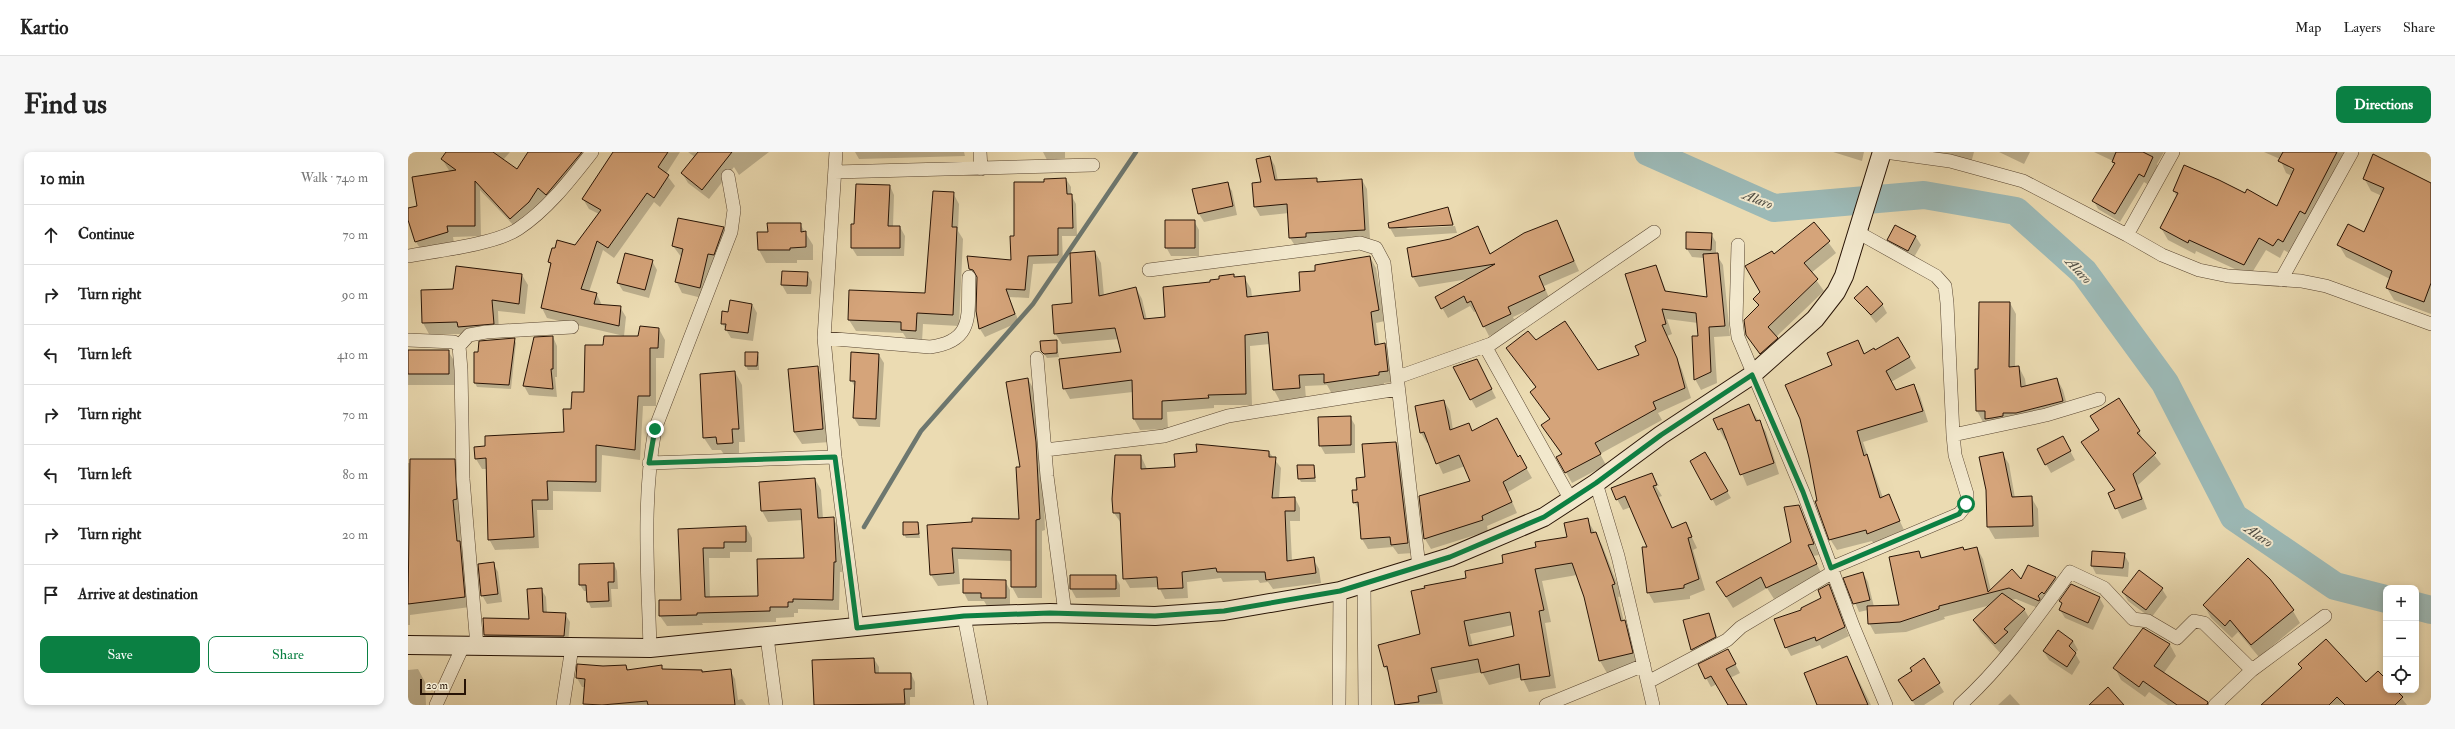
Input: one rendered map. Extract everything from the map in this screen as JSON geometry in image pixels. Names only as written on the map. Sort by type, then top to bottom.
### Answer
[{"type":"street","points":[[408,256],[463,246],[518,230],[558,195],[592,152]]},
{"type":"street","points":[[836,152],[824,338],[835,457],[857,628]]},
{"type":"street","points":[[980,152],[981,169]]},
{"type":"street","points":[[408,644],[650,648],[964,616],[1065,613],[1155,616],[1224,611],[1340,591],[1450,557],[1544,517],[1571,500],[1661,435],[1752,375],[1815,319],[1836,292],[1844,276],[1884,152],[1950,161],[2022,181],[2127,235],[2162,255],[2199,270],[2228,276],[2281,280],[2326,286],[2431,324]]},
{"type":"street","points":[[2127,235],[2173,152]]},
{"type":"street","points":[[2281,280],[2352,152]]},
{"type":"street","points":[[835,172],[1092,165]]},
{"type":"street","points":[[650,648],[646,526],[649,463],[655,429],[731,232],[734,210],[728,176]]},
{"type":"street","points":[[1045,450],[1164,436],[1228,416],[1398,383],[1485,346],[1654,232]]},
{"type":"street","points":[[1648,682],[1727,640],[1741,627],[1832,570],[1959,514],[1966,504],[1966,494],[1955,455],[1947,302],[1944,286],[1936,276],[1859,233]]},
{"type":"street","points":[[1148,270],[1360,243],[1371,245],[1376,248],[1384,263],[1419,567]]},
{"type":"street","points":[[1738,245],[1738,337],[1752,375],[1803,492],[1832,570],[1886,705]]},
{"type":"street","points":[[824,338],[930,347],[952,340],[959,337],[966,328],[969,277]]},
{"type":"street","points":[[459,346],[469,335],[480,333],[572,327]]},
{"type":"street","points":[[408,340],[454,342],[459,346],[461,370],[463,479],[470,646],[436,705]]},
{"type":"street","points":[[1485,346],[1571,500]]},
{"type":"street","points":[[1037,358],[1045,450],[1065,613]]},
{"type":"street","points":[[1953,435],[2046,415],[2099,399]]},
{"type":"street","points":[[649,463],[835,457]]},
{"type":"street","points":[[1596,483],[1618,556],[1653,705]]},
{"type":"street","points":[[1960,705],[1977,690],[2027,632],[2070,572],[2104,588],[2133,619],[2148,622],[2177,638],[2194,621],[2204,623],[2252,670]]},
{"type":"street","points":[[1364,584],[1365,705]]},
{"type":"street","points":[[1339,705],[1340,591]]},
{"type":"street","points":[[964,616],[980,705]]},
{"type":"street","points":[[2215,705],[2252,670],[2325,616]]},
{"type":"street","points":[[767,637],[776,705]]},
{"type":"street","points":[[563,705],[572,647]]},
{"type":"street","points":[[1546,705],[1644,665]]},
{"type":"building","points":[[446,152],[493,152],[517,169],[528,152],[582,152],[546,195],[538,188],[529,202],[510,219],[475,181],[475,226],[447,226],[448,232],[415,242],[408,220],[408,208],[417,206],[412,177],[456,170],[441,159]]},
{"type":"building","points":[[613,152],[668,152],[658,167],[669,175],[654,198],[647,193],[608,248],[597,241],[581,289],[597,293],[594,304],[621,306],[619,326],[541,308],[551,263],[548,262],[552,248],[555,248],[557,240],[575,245],[601,210],[582,199]]},
{"type":"building","points":[[698,152],[732,152],[702,190],[681,173]]},
{"type":"building","points":[[2116,152],[2143,152],[2153,157],[2144,177],[2139,174],[2115,214],[2092,201],[2115,163],[2112,162]]},
{"type":"building","points":[[2283,152],[2337,152],[2305,214],[2300,211],[2283,242],[2278,239],[2273,246],[2259,238],[2244,265],[2189,240],[2188,243],[2160,228],[2178,193],[2173,191],[2184,165],[2245,193],[2247,189],[2277,206],[2294,169],[2278,161]]},
{"type":"building","points":[[2373,154],[2431,183],[2431,283],[2424,302],[2386,288],[2392,271],[2337,245],[2348,224],[2364,232],[2384,188],[2363,179]]},
{"type":"building","points":[[1270,156],[1275,180],[1317,178],[1317,182],[1362,179],[1365,230],[1306,233],[1306,237],[1289,238],[1287,204],[1254,207],[1252,183],[1261,182],[1256,159]]},
{"type":"building","points":[[1066,178],[1067,194],[1072,194],[1073,228],[1058,228],[1058,255],[1028,256],[1025,290],[1006,289],[1015,314],[979,329],[976,311],[977,277],[973,270],[969,269],[967,256],[1011,260],[1010,236],[1014,236],[1014,182],[1044,182],[1044,179]]},
{"type":"building","points":[[1228,182],[1233,206],[1198,214],[1192,189]]},
{"type":"building","points":[[856,184],[890,185],[888,226],[900,226],[900,248],[851,248],[851,224],[854,224]]},
{"type":"building","points":[[933,191],[954,192],[952,227],[957,227],[953,315],[917,313],[916,331],[901,330],[901,322],[848,320],[849,290],[925,293]]},
{"type":"building","points":[[1448,207],[1453,225],[1389,228],[1388,223]]},
{"type":"building","points":[[678,218],[724,227],[714,255],[708,254],[700,288],[675,282],[683,249],[672,246]]},
{"type":"building","points":[[1165,220],[1195,220],[1195,248],[1165,248]]},
{"type":"building","points":[[1557,220],[1574,261],[1539,276],[1545,290],[1508,307],[1511,314],[1483,327],[1471,301],[1467,303],[1464,296],[1441,309],[1435,297],[1495,264],[1412,277],[1407,248],[1450,239],[1478,226],[1490,254],[1524,233]]},
{"type":"building","points":[[1814,222],[1830,241],[1804,263],[1818,279],[1768,327],[1778,338],[1760,354],[1746,335],[1744,320],[1759,305],[1753,299],[1760,292],[1745,266],[1772,251],[1774,254]]},
{"type":"building","points":[[767,223],[801,223],[801,232],[806,231],[806,247],[790,248],[790,250],[758,250],[757,232],[768,232]]},
{"type":"building","points":[[1895,225],[1916,236],[1908,251],[1887,240]]},
{"type":"building","points":[[1686,232],[1712,233],[1711,250],[1686,249]]},
{"type":"building","points":[[1095,251],[1099,296],[1136,287],[1144,319],[1165,317],[1163,287],[1210,282],[1210,280],[1219,279],[1219,276],[1234,274],[1234,277],[1245,276],[1247,297],[1300,291],[1299,272],[1315,271],[1315,265],[1370,256],[1379,310],[1371,312],[1375,345],[1385,343],[1388,371],[1379,372],[1379,375],[1324,383],[1324,374],[1299,375],[1300,388],[1273,390],[1268,332],[1245,335],[1246,394],[1208,395],[1209,398],[1162,401],[1162,419],[1133,419],[1132,380],[1063,389],[1059,359],[1121,352],[1115,328],[1054,334],[1052,305],[1072,303],[1070,253]]},
{"type":"building","points":[[625,253],[653,260],[645,290],[617,283]]},
{"type":"building","points":[[1718,253],[1725,326],[1709,327],[1711,372],[1694,380],[1692,336],[1698,336],[1696,313],[1662,309],[1666,324],[1662,325],[1677,358],[1685,388],[1653,402],[1656,409],[1595,443],[1601,454],[1565,473],[1556,457],[1562,454],[1541,425],[1550,419],[1530,392],[1536,387],[1506,348],[1528,331],[1536,340],[1565,321],[1598,370],[1639,355],[1635,346],[1646,341],[1625,274],[1656,265],[1665,291],[1707,297],[1703,254]]},
{"type":"building","points":[[456,266],[522,274],[519,304],[492,300],[494,324],[458,327],[457,322],[422,323],[421,290],[453,289]]},
{"type":"building","points":[[782,271],[808,272],[807,286],[781,285]]},
{"type":"building","points":[[1867,286],[1883,304],[1871,315],[1854,298]]},
{"type":"building","points":[[730,300],[752,304],[748,333],[725,330],[726,324],[721,324],[722,311],[728,312]]},
{"type":"building","points":[[1979,302],[2010,302],[2009,367],[2019,366],[2021,387],[2057,378],[2063,401],[2016,413],[2003,413],[2003,416],[1985,419],[1985,411],[1976,411],[1975,369],[1978,369]]},
{"type":"building","points":[[640,326],[659,328],[658,348],[650,348],[650,396],[638,396],[635,450],[596,445],[596,482],[547,481],[548,500],[532,500],[534,537],[488,540],[486,458],[475,459],[474,447],[485,446],[485,436],[564,432],[563,409],[571,409],[572,392],[584,392],[585,345],[603,345],[604,336],[638,336]]},
{"type":"building","points":[[553,336],[553,369],[551,369],[553,389],[523,386],[534,337]]},
{"type":"building","points":[[1898,337],[1910,357],[1886,371],[1896,390],[1914,384],[1923,411],[1857,431],[1864,456],[1867,454],[1880,498],[1889,494],[1900,521],[1867,534],[1866,530],[1829,540],[1815,501],[1817,501],[1800,419],[1785,385],[1832,365],[1827,353],[1858,340],[1864,354],[1874,348],[1875,350]]},
{"type":"building","points":[[515,338],[509,385],[474,383],[474,352],[478,352],[479,341]]},
{"type":"building","points":[[1057,340],[1057,353],[1044,354],[1041,351],[1040,341]]},
{"type":"building","points":[[408,350],[449,350],[449,374],[408,374]]},
{"type":"building","points":[[745,352],[758,352],[757,366],[745,366]]},
{"type":"building","points":[[851,352],[879,354],[876,419],[853,418],[855,381],[850,381]]},
{"type":"building","points":[[1477,359],[1492,389],[1470,400],[1453,367]]},
{"type":"building","points":[[818,366],[823,429],[794,432],[788,369]]},
{"type":"building","points":[[735,371],[739,429],[732,429],[733,443],[717,444],[716,437],[703,438],[700,374]]},
{"type":"building","points":[[1028,378],[1036,442],[1040,519],[1036,520],[1036,587],[1011,587],[1011,550],[952,548],[954,573],[930,575],[927,525],[972,522],[972,518],[1019,519],[1016,467],[1020,467],[1006,382]]},
{"type":"building","points":[[2119,398],[2140,431],[2137,433],[2156,453],[2133,474],[2142,499],[2115,509],[2108,493],[2115,490],[2081,442],[2099,430],[2090,416]]},
{"type":"building","points":[[1444,400],[1450,430],[1469,423],[1472,431],[1497,418],[1518,457],[1520,455],[1527,468],[1503,482],[1512,502],[1482,516],[1483,520],[1424,539],[1419,496],[1470,481],[1459,455],[1436,464],[1424,432],[1420,433],[1415,406]]},
{"type":"building","points":[[1749,404],[1756,421],[1760,420],[1774,463],[1740,475],[1722,428],[1718,430],[1713,419]]},
{"type":"building","points":[[1351,416],[1351,445],[1319,446],[1318,417]]},
{"type":"building","points":[[2063,436],[2071,451],[2045,465],[2037,449]]},
{"type":"building","points":[[1396,442],[1408,543],[1391,545],[1390,537],[1361,539],[1358,502],[1353,503],[1352,490],[1357,490],[1356,478],[1365,477],[1362,444]]},
{"type":"building","points":[[1196,444],[1269,451],[1269,457],[1276,457],[1272,498],[1295,497],[1295,511],[1285,511],[1287,561],[1314,557],[1316,573],[1266,580],[1265,572],[1217,572],[1216,568],[1182,572],[1183,588],[1158,589],[1157,577],[1123,579],[1120,513],[1113,513],[1112,499],[1115,455],[1141,455],[1141,469],[1175,467],[1174,454],[1197,452]]},
{"type":"building","points":[[1705,452],[1728,491],[1711,500],[1690,461]]},
{"type":"building","points":[[2003,452],[2012,497],[2032,496],[2033,526],[1987,527],[1986,490],[1979,457]]},
{"type":"building","points":[[410,459],[455,459],[457,499],[453,500],[457,541],[460,541],[465,597],[408,604]]},
{"type":"building","points":[[1297,465],[1314,465],[1315,478],[1298,479]]},
{"type":"building","points":[[1652,473],[1657,485],[1653,486],[1672,528],[1686,522],[1692,537],[1688,538],[1699,579],[1684,585],[1684,588],[1647,593],[1642,547],[1647,547],[1625,496],[1616,500],[1611,488]]},
{"type":"building","points":[[815,478],[818,518],[834,517],[836,562],[834,562],[833,600],[793,599],[793,602],[788,602],[788,607],[770,607],[770,611],[697,613],[697,615],[659,616],[659,600],[681,600],[678,529],[746,526],[746,542],[724,542],[724,548],[703,548],[705,597],[758,596],[757,559],[804,558],[801,509],[761,511],[759,482]]},
{"type":"building","points":[[1799,505],[1814,544],[1808,545],[1817,564],[1766,588],[1761,577],[1726,597],[1716,582],[1791,542],[1784,507]]},
{"type":"building","points":[[1588,518],[1591,533],[1596,532],[1615,584],[1612,585],[1621,621],[1625,620],[1633,653],[1599,661],[1584,597],[1572,563],[1535,569],[1544,610],[1539,611],[1550,676],[1521,680],[1519,664],[1481,673],[1478,659],[1431,668],[1437,692],[1418,696],[1419,702],[1395,705],[1387,666],[1384,667],[1378,645],[1420,634],[1411,591],[1425,588],[1424,586],[1466,578],[1465,571],[1503,563],[1502,555],[1536,547],[1535,542],[1567,537],[1564,523]],"holes":[[[1510,612],[1514,636],[1469,646],[1464,621]]]},
{"type":"building","points":[[903,522],[918,522],[919,534],[903,535]]},
{"type":"building","points":[[1963,547],[1964,550],[1977,547],[1988,592],[2012,569],[2021,579],[2028,565],[2056,577],[2044,594],[2042,592],[2038,596],[2040,599],[2039,601],[2009,588],[1939,606],[1939,609],[1900,622],[1868,624],[1867,606],[1899,605],[1889,557],[1919,551],[1921,558]]},
{"type":"building","points":[[2092,551],[2125,553],[2123,568],[2091,566]]},
{"type":"building","points":[[2248,558],[2270,579],[2294,610],[2251,645],[2230,620],[2225,626],[2203,605]]},
{"type":"building","points":[[494,562],[498,594],[481,596],[478,564]]},
{"type":"building","points":[[614,563],[614,582],[608,582],[609,601],[587,602],[586,585],[579,585],[579,564]]},
{"type":"building","points":[[2139,570],[2163,588],[2146,610],[2122,592]]},
{"type":"building","points":[[1863,572],[1870,600],[1853,604],[1843,578]]},
{"type":"building","points":[[1070,575],[1116,575],[1116,589],[1070,589]]},
{"type":"building","points":[[963,579],[1006,580],[1006,598],[981,598],[981,593],[963,593]]},
{"type":"building","points":[[1829,584],[1845,627],[1816,641],[1815,637],[1785,648],[1774,619],[1801,610],[1801,608],[1821,598],[1818,590]]},
{"type":"building","points":[[2071,584],[2100,597],[2088,623],[2059,610],[2062,603],[2059,601]]},
{"type":"building","points":[[542,588],[543,612],[566,613],[564,636],[484,635],[483,618],[529,619],[527,589]]},
{"type":"building","points":[[2002,593],[2025,609],[2004,629],[2008,632],[1995,644],[1973,620]]},
{"type":"building","points":[[1709,613],[1716,637],[1691,650],[1683,620]]},
{"type":"building","points":[[2143,628],[2170,644],[2154,666],[2208,702],[2207,705],[2177,705],[2143,681],[2139,687],[2113,668]]},
{"type":"building","points":[[2058,630],[2073,641],[2069,646],[2076,653],[2067,667],[2043,651]]},
{"type":"building","points":[[2326,639],[2366,682],[2378,671],[2383,676],[2383,693],[2399,693],[2403,697],[2395,705],[2345,705],[2337,697],[2329,705],[2261,705],[2302,668],[2298,664]]},
{"type":"building","points":[[1728,649],[1736,664],[1726,669],[1747,705],[1728,705],[1711,676],[1705,679],[1698,664]]},
{"type":"building","points":[[1847,656],[1868,705],[1817,705],[1804,673]]},
{"type":"building","points":[[874,658],[875,673],[911,673],[911,689],[904,689],[905,704],[814,705],[812,660]]},
{"type":"building","points":[[1924,658],[1940,683],[1912,701],[1898,680],[1912,671],[1910,668]]},
{"type":"building","points":[[577,664],[603,666],[626,665],[627,670],[662,665],[662,669],[702,670],[702,672],[731,669],[735,705],[648,705],[647,701],[602,705],[583,704],[585,679],[576,678]]},
{"type":"building","points":[[2108,687],[2124,705],[2089,705]]},
{"type":"waterway","points":[[864,527],[921,431],[1033,304],[1136,152]]},
{"type":"waterway","name":"Alaro","points":[[1648,152],[1774,208],[1924,195],[2016,211],[2084,272],[2165,383],[2234,517],[2335,586],[2383,598]]},
{"type":"waterway","name":"Alaro","points":[[2419,607],[2431,610]]},
{"type":"route","points":[[655,429],[649,463],[835,457],[857,628],[964,616],[1050,613],[1155,616],[1224,611],[1340,591],[1450,557],[1544,517],[1596,483],[1661,435],[1752,375],[1803,492],[1831,568],[1899,538],[1959,514],[1966,504]]}]
